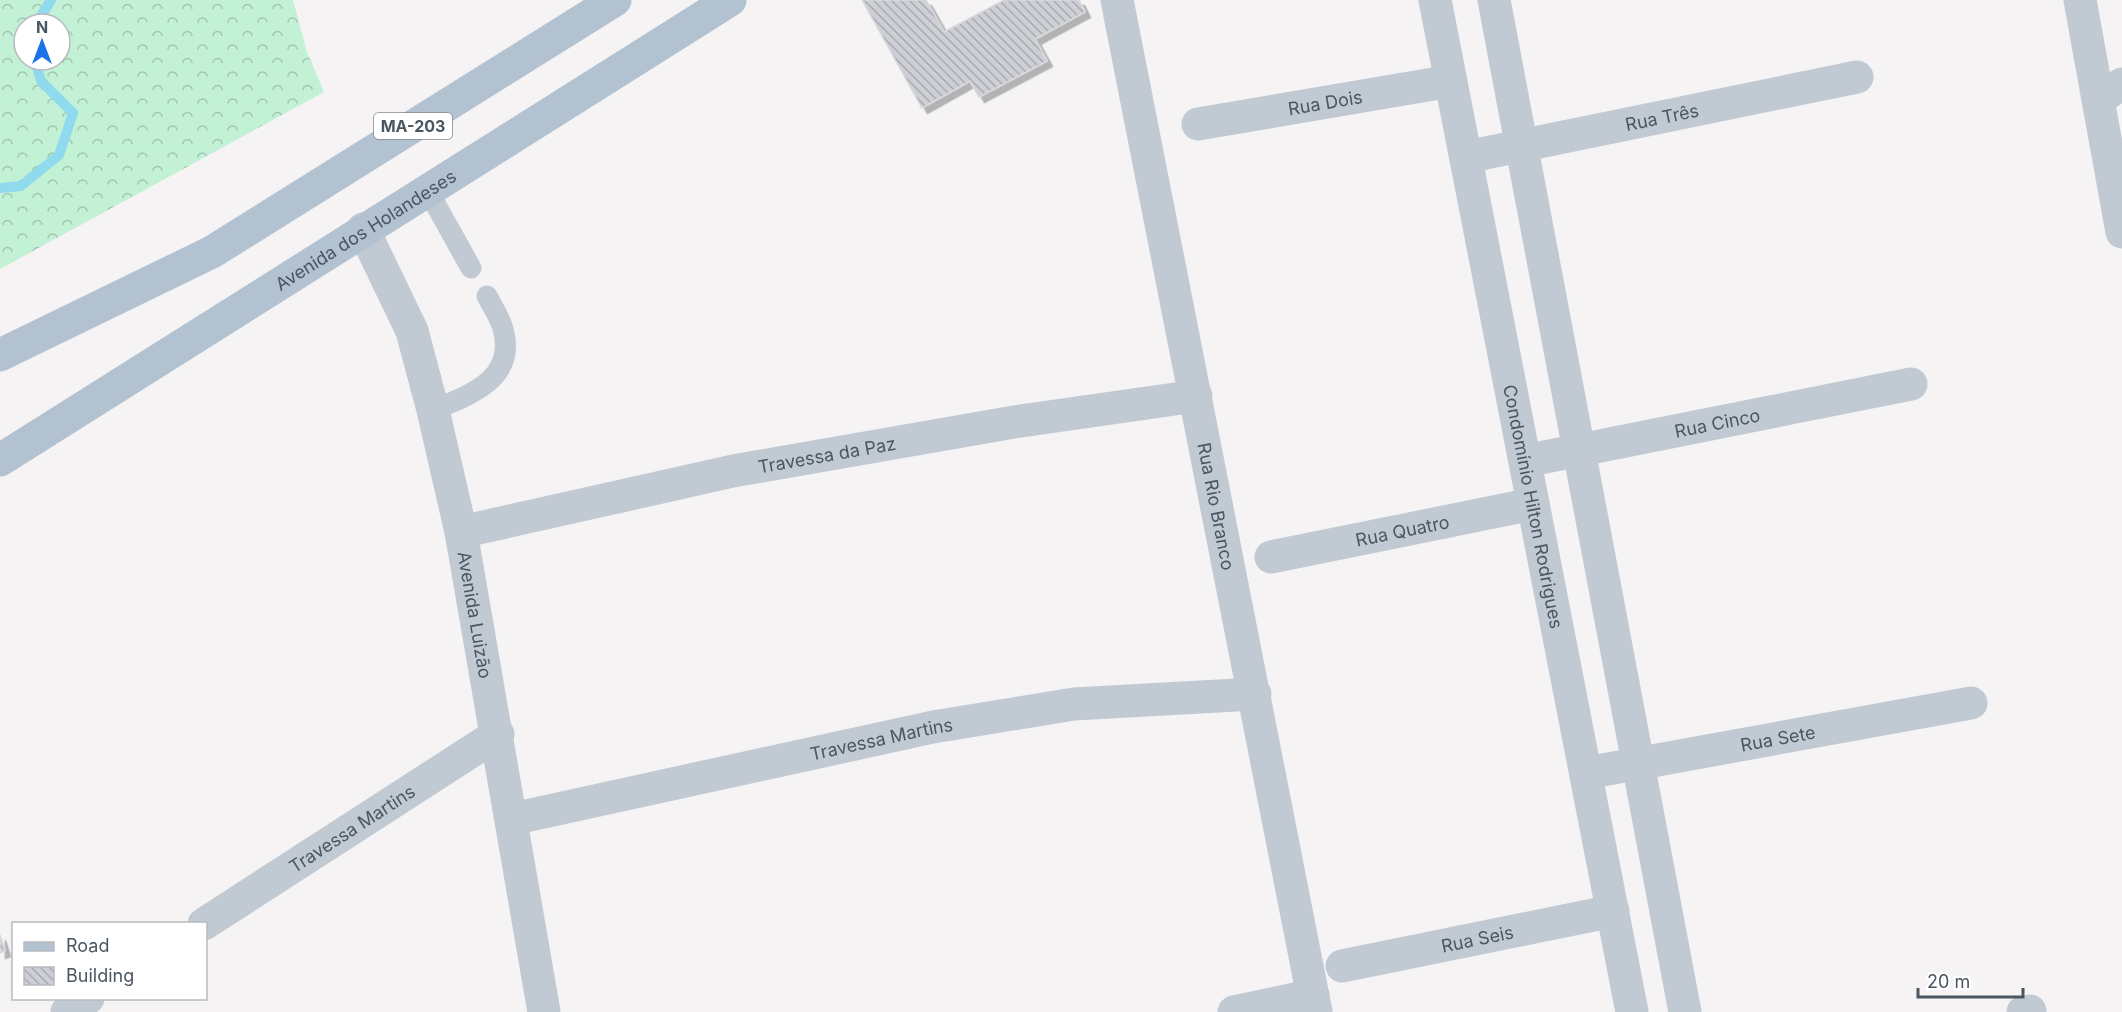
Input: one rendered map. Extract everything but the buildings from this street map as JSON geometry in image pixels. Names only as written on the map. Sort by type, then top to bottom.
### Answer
[{"type":"main road","name":"MA-203","points":[[0,356],[212,252],[615,0]]},
{"type":"main road","name":"Avenida dos Holandeses","points":[[0,460],[730,0]]},
{"type":"street","name":"Rua Rio Branco","points":[[1117,0],[1315,1003]]},
{"type":"street","name":"Condomínio Hilton Rodrigues","points":[[1435,0],[1632,1012]]},
{"type":"street","points":[[1494,0],[1685,1012]]},
{"type":"street","points":[[2080,0],[2110,91],[2122,232]]},
{"type":"street","name":"Rua Três","points":[[1466,157],[1857,77]]},
{"type":"street","name":"Rua Dois","points":[[1198,124],[1451,81]]},
{"type":"street","name":"Avenida Luizão","points":[[363,230],[412,331],[433,410],[461,532],[498,734],[544,1012]]},
{"type":"street","name":"Rua Cinco","points":[[1525,461],[1911,384]]},
{"type":"street","name":"Travessa da Paz","points":[[461,532],[733,471],[1014,422],[1196,396]]},
{"type":"street","name":"Rua Quatro","points":[[1271,557],[1533,504]]},
{"type":"street","name":"Travessa Martins","points":[[512,819],[933,727],[1074,704],[1255,694]]},
{"type":"street","name":"Rua Sete","points":[[1586,773],[1971,702]]},
{"type":"street","name":"Travessa Martins","points":[[207,922],[498,734]]},
{"type":"street","name":"Rua Seis","points":[[1342,966],[1613,911]]},
{"type":"street","points":[[67,1012],[86,1000]]},
{"type":"street","points":[[1234,1012],[1315,1003]]},
{"type":"lane","points":[[428,189],[471,268]]},
{"type":"lane","points":[[433,410],[488,384],[498,371],[505,354],[506,340],[503,326],[487,296]]},
{"type":"green space","points":[[0,0],[293,0],[307,52],[324,92],[0,269]]},
{"type":"waterway","points":[[44,12],[51,0]]},
{"type":"waterway","points":[[0,188],[21,186],[59,155],[73,113],[41,81],[38,72]]}]
